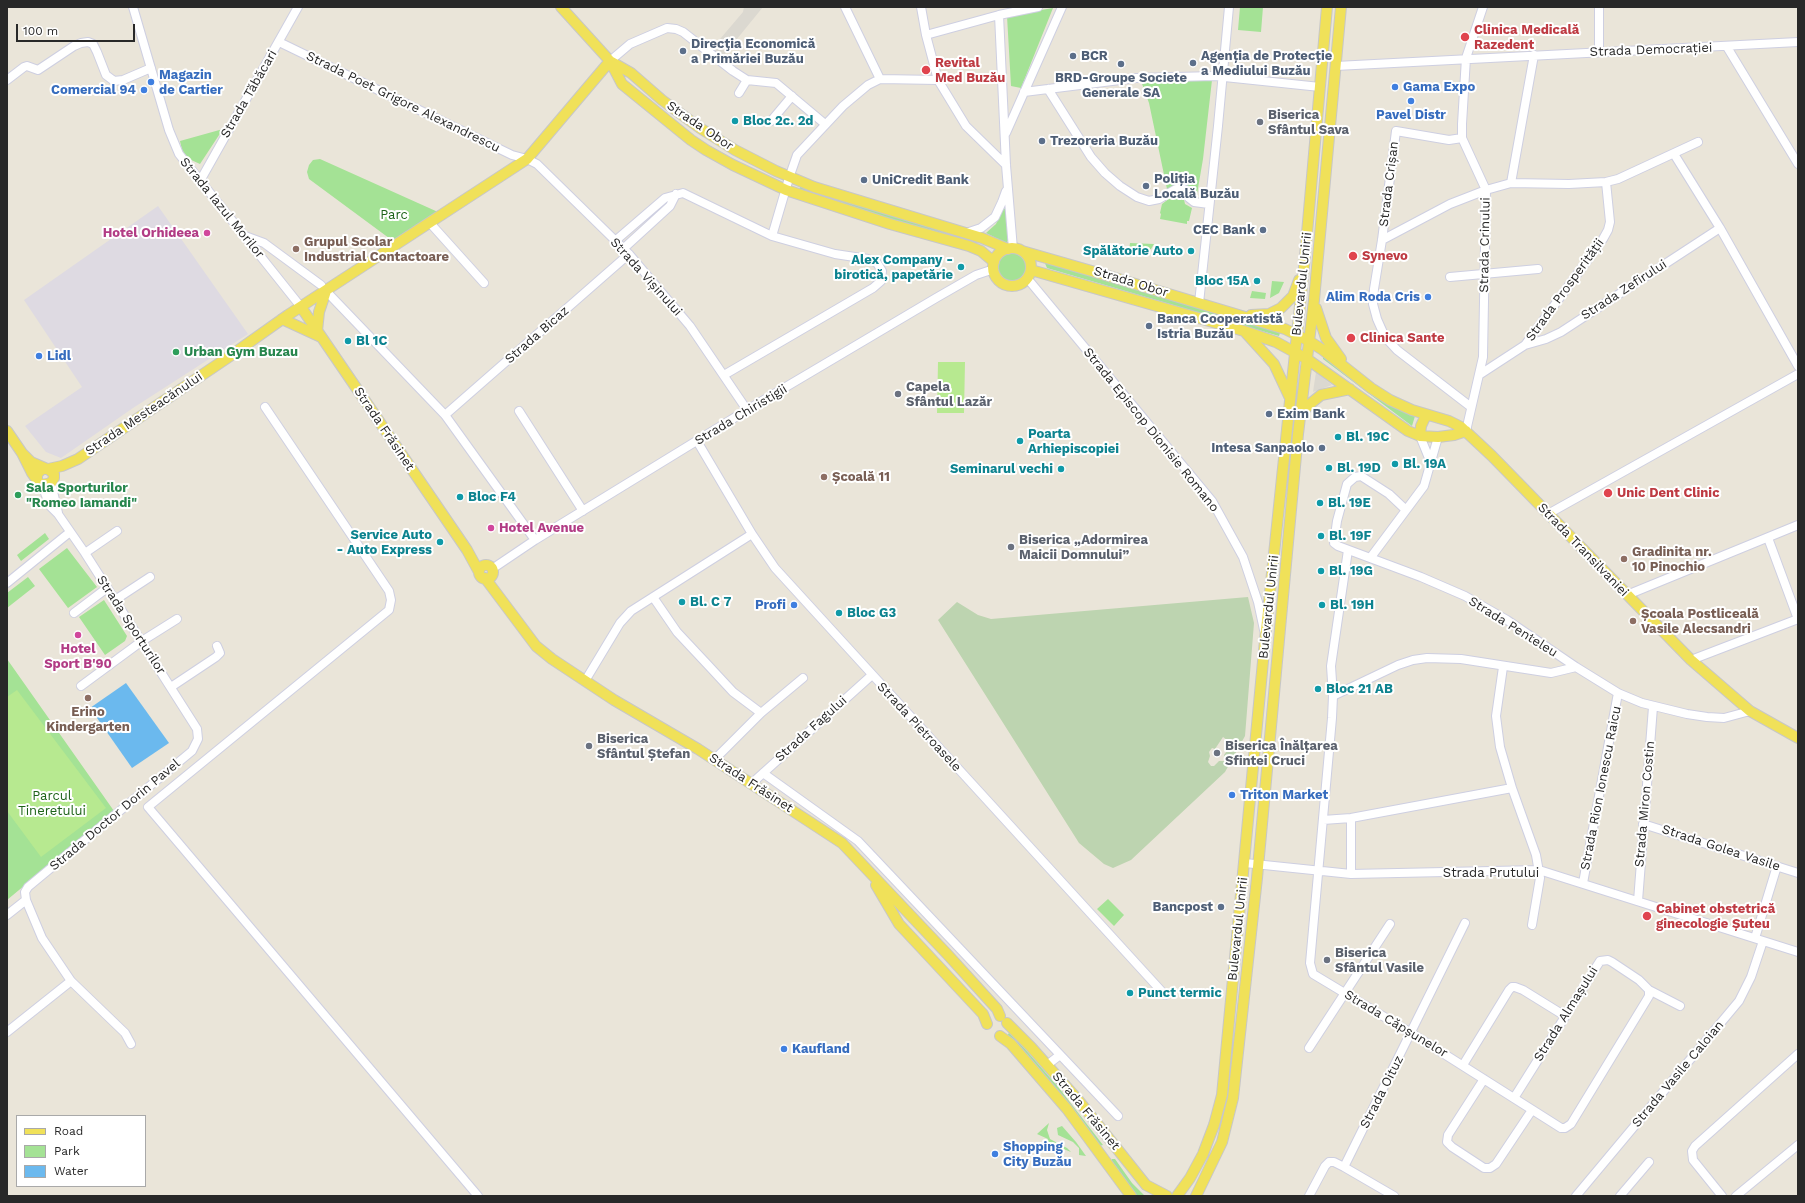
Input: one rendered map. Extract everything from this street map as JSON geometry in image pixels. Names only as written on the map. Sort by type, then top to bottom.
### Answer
[{"type":"main road","points":[[561,7],[610,60]]},
{"type":"main road","name":"Bulevardul Unirii","points":[[1177,1196],[1190,1178],[1203,1154],[1214,1125],[1222,1095],[1265,640],[1304,267],[1327,7]]},
{"type":"main road","name":"Bulevardul Unirii","points":[[1196,1196],[1222,1142],[1234,1098],[1258,865],[1300,415],[1314,300],[1341,7]]},
{"type":"main road","name":"Strada Mesteacănului","points":[[46,483],[74,461],[301,307],[323,288],[430,223],[527,159],[610,60]]},
{"type":"main road","name":"Strada Obor","points":[[610,60],[631,73],[662,100],[700,128],[735,150],[789,178],[982,238],[1014,250],[1239,315],[1297,334]]},
{"type":"main road","name":"Strada Obor","points":[[610,60],[622,84],[691,140],[733,165],[786,190],[890,224],[969,246],[981,251],[994,265]]},
{"type":"main road","points":[[1014,250],[1029,260],[1029,274],[1020,284],[1011,286],[1006,285],[997,278],[994,265],[999,254],[1014,250]]},
{"type":"main road","points":[[1239,315],[1269,314],[1280,308],[1292,296],[1304,267]]},
{"type":"main road","name":"Strada Obor","points":[[1029,274],[1244,331],[1276,342],[1295,352]]},
{"type":"main road","points":[[282,319],[319,334],[319,312],[323,288]]},
{"type":"main road","points":[[1314,300],[1318,317],[1326,338],[1336,354],[1357,377]]},
{"type":"main road","name":"Strada Frăsinet","points":[[301,307],[468,550],[488,571],[505,605],[536,646],[585,681],[714,760],[835,837],[948,955],[997,1009],[1003,1020],[1047,1065],[1106,1134],[1146,1185],[1167,1196]]},
{"type":"main road","points":[[1244,331],[1274,364],[1290,397]]},
{"type":"main road","name":"Strada Transilvaniei","points":[[1297,334],[1323,350],[1357,377],[1390,400],[1426,414],[1441,418],[1466,431],[1691,660],[1750,710],[1798,738]]},
{"type":"main road","points":[[1295,352],[1408,431],[1420,436],[1438,437],[1454,435],[1466,431]]},
{"type":"main road","points":[[1300,415],[1310,404],[1321,396],[1350,389]]},
{"type":"main road","points":[[1420,436],[1421,426],[1426,414]]},
{"type":"main road","points":[[1438,437],[1441,428],[1441,418]]},
{"type":"main road","name":"Strada Sporturilor","points":[[7,431],[22,453],[31,462],[47,468]]},
{"type":"main road","name":"Strada Sporturilor","points":[[22,453],[26,464],[46,483]]},
{"type":"main road","name":"Strada Mesteacănului","points":[[47,468],[62,466],[74,461]]},
{"type":"main road","points":[[47,468],[54,474],[46,483],[39,471],[47,468]]},
{"type":"main road","name":"Strada Frăsinet","points":[[861,864],[899,924],[983,1014],[987,1024]]},
{"type":"main road","points":[[994,1017],[1003,1020],[1007,1029],[1000,1036],[990,1033],[987,1024],[994,1017]]},
{"type":"main road","name":"Strada Frăsinet","points":[[1000,1036],[1011,1044],[1067,1109],[1131,1196]]},
{"type":"street","name":"Strada Iazul Morilor","points":[[133,7],[175,146],[184,162],[301,307]]},
{"type":"street","name":"Strada Tăbăcari","points":[[200,181],[298,7]]},
{"type":"street","points":[[846,7],[880,79]]},
{"type":"street","points":[[921,7],[926,35],[938,80],[966,126],[1006,165]]},
{"type":"street","points":[[926,35],[999,15],[1038,7]]},
{"type":"street","points":[[1005,135],[1062,7]]},
{"type":"street","points":[[1198,303],[1223,76],[1229,7]]},
{"type":"street","points":[[1483,7],[1466,58],[1462,138],[1486,190]]},
{"type":"street","points":[[1599,7],[1599,52]]},
{"type":"street","points":[[999,15],[1006,165],[1014,250]]},
{"type":"street","points":[[610,60],[630,44],[667,28],[672,28],[683,32],[732,71],[747,80],[776,83],[825,124]]},
{"type":"street","points":[[7,80],[24,67],[27,66],[38,70],[74,46],[88,42],[93,44],[106,75],[114,81],[123,80],[151,68]]},
{"type":"street","name":"Strada Poet Grigore Alexandrescu","points":[[279,42],[512,155],[527,159]]},
{"type":"street","name":"Strada Democrației","points":[[1336,66],[1466,58],[1727,47],[1798,42]]},
{"type":"street","points":[[1727,47],[1798,164]]},
{"type":"street","points":[[1511,183],[1534,55]]},
{"type":"street","points":[[1024,92],[1136,78],[1223,76],[1320,87]]},
{"type":"street","points":[[772,236],[797,155],[825,124],[868,84],[880,79],[938,80]]},
{"type":"street","points":[[739,93],[747,80]]},
{"type":"street","points":[[1048,89],[1091,157],[1105,173],[1120,186],[1137,197],[1149,201],[1159,199],[1176,189],[1184,189],[1186,190],[1189,198],[1194,202],[1209,204]]},
{"type":"street","points":[[771,121],[792,96]]},
{"type":"street","name":"Strada Crișan","points":[[1462,138],[1449,140],[1396,131],[1373,304],[1377,319],[1385,337],[1409,361],[1472,407]]},
{"type":"street","name":"Strada Crinului","points":[[1466,431],[1483,357],[1486,190],[1511,183],[1569,184],[1606,182],[1618,179],[1698,142]]},
{"type":"street","points":[[1674,154],[1720,228],[1798,366]]},
{"type":"street","name":"Strada Vișinului","points":[[527,159],[537,164],[626,252],[690,326],[747,410]]},
{"type":"street","name":"Strada Prosperității","points":[[1479,375],[1525,345],[1603,239],[1608,230],[1610,213],[1606,182]]},
{"type":"street","points":[[966,233],[981,228],[994,217],[1002,202],[1008,185]]},
{"type":"street","name":"Strada Crișan","points":[[1382,240],[1450,204],[1486,190]]},
{"type":"street","points":[[626,252],[670,206],[676,194]]},
{"type":"street","points":[[616,242],[665,198],[676,194],[688,194],[772,236],[835,254],[868,259],[877,264],[882,271],[881,281],[873,288],[724,375]]},
{"type":"street","points":[[430,223],[484,283]]},
{"type":"street","name":"Strada Zefirului","points":[[1525,345],[1546,339],[1561,332],[1720,228]]},
{"type":"street","points":[[244,236],[264,244],[323,288],[446,415],[535,540]]},
{"type":"street","name":"Strada Bicaz","points":[[446,415],[626,252]]},
{"type":"street","name":"Strada Chiristigii","points":[[488,571],[535,540],[747,410],[994,265]]},
{"type":"street","points":[[1450,277],[1538,269]]},
{"type":"street","name":"Strada Episcop Dionisie Romano","points":[[1029,274],[1212,501],[1243,557],[1258,602],[1265,640]]},
{"type":"street","points":[[1548,514],[1798,374]]},
{"type":"street","points":[[265,407],[389,591],[391,600],[389,610],[148,807],[478,1196]]},
{"type":"street","points":[[519,411],[583,511]]},
{"type":"street","points":[[1420,436],[1431,463]]},
{"type":"street","points":[[1371,557],[1424,486],[1438,437]]},
{"type":"street","name":"Strada Pietroasele","points":[[697,441],[752,534],[775,568],[1165,995]]},
{"type":"street","name":"Strada Penteleu","points":[[1406,510],[1389,494],[1361,476],[1355,477],[1347,484],[1333,540],[1336,545],[1371,557],[1446,587],[1487,608],[1618,693],[1653,707],[1687,714],[1718,717],[1738,715],[1750,710]]},
{"type":"street","name":"Strada Sporturilor","points":[[46,483],[46,499],[85,553],[198,729],[198,739]]},
{"type":"street","points":[[1627,595],[1798,525]]},
{"type":"street","points":[[85,553],[117,531]]},
{"type":"street","points":[[7,583],[70,532]]},
{"type":"street","points":[[585,681],[620,623],[632,610],[752,534]]},
{"type":"street","points":[[1691,660],[1798,619],[1768,538]]},
{"type":"street","points":[[1319,872],[1333,696],[1332,660],[1348,550]]},
{"type":"street","points":[[115,600],[150,577]]},
{"type":"street","points":[[74,613],[107,588]]},
{"type":"street","points":[[653,597],[677,632],[712,670],[733,692],[762,713]]},
{"type":"street","points":[[81,686],[142,641],[177,619]]},
{"type":"street","points":[[171,687],[216,657],[220,653],[217,646]]},
{"type":"street","points":[[1333,696],[1398,665],[1413,660],[1444,658],[1551,673],[1576,667]]},
{"type":"street","points":[[1503,667],[1496,716],[1500,747],[1512,788],[1536,855],[1539,870],[1540,886],[1532,925]]},
{"type":"street","name":"Strada Fagului","points":[[751,784],[872,675]]},
{"type":"street","points":[[714,760],[762,713],[803,678]]},
{"type":"street","name":"Strada Rion Ionescu Raicu","points":[[1583,883],[1618,693]]},
{"type":"street","name":"Strada Miron Costin","points":[[1638,900],[1653,707]]},
{"type":"street","name":"Strada Doctor Dorin Pavel","points":[[26,900],[25,892],[28,887],[192,751],[198,739]]},
{"type":"street","points":[[763,773],[858,841],[1118,1116]]},
{"type":"street","points":[[1323,820],[1351,818],[1512,788]]},
{"type":"street","points":[[1351,818],[1351,874]]},
{"type":"street","name":"Strada Golea Vasile","points":[[1643,824],[1798,873]]},
{"type":"street","name":"Strada Prutului","points":[[1245,863],[1319,872],[1351,874],[1539,870],[1638,900],[1798,952]]},
{"type":"street","name":"Strada Vasile Caloian","points":[[1576,1196],[1739,1001],[1751,977],[1777,866]]},
{"type":"street","name":"Strada Căpșunelor","points":[[1319,872],[1310,963],[1311,970],[1317,977],[1484,1078],[1557,1126],[1565,1128],[1571,1124],[1649,996],[1649,990]]},
{"type":"street","points":[[7,915],[26,900],[42,938],[71,981],[125,1033],[131,1044]]},
{"type":"street","name":"Strada Oituz","points":[[1344,1167],[1465,923]]},
{"type":"street","points":[[1309,1048],[1390,924]]},
{"type":"street","name":"Strada Almașului","points":[[1514,1098],[1597,964],[1603,959],[1608,960],[1639,980],[1649,990],[1680,1006]]},
{"type":"street","points":[[7,1032],[71,981]]},
{"type":"street","points":[[1463,1065],[1512,987],[1515,986],[1523,990],[1565,1016]]},
{"type":"street","points":[[1047,1065],[1060,1054]]},
{"type":"street","points":[[1722,1196],[1693,1160],[1692,1151],[1698,1142],[1798,1054]]},
{"type":"street","points":[[1484,1078],[1448,1135],[1447,1142],[1452,1147],[1484,1168],[1490,1168],[1496,1164],[1532,1110]]},
{"type":"street","points":[[1736,1196],[1798,1145]]},
{"type":"street","points":[[1310,1196],[1325,1166],[1329,1162],[1334,1162],[1344,1167],[1394,1196]]},
{"type":"street","points":[[1620,1196],[1649,1162]]},
{"type":"shaded area","points":[[744,7],[763,7],[719,61],[709,52],[743,12]]},
{"type":"shaded area","points":[[158,206],[248,334],[133,408],[61,458],[46,452],[25,426],[82,387],[24,300]]},
{"type":"shaded area","points":[[1316,372],[1332,385],[1313,392]]},
{"type":"green space","points":[[1240,7],[1263,7],[1261,32],[1238,30]]},
{"type":"green space","points":[[1053,8],[1021,88],[1011,86],[1007,16]]},
{"type":"green space","points":[[1212,80],[1203,159],[1197,194],[1194,195],[1185,185],[1179,184],[1167,189],[1149,103],[1141,81]]},
{"type":"green space","points":[[223,129],[200,164],[189,159],[182,150],[180,141]]},
{"type":"green space","name":"Parc","points":[[320,159],[438,212],[393,241],[309,179],[307,172],[309,165],[313,160]]},
{"type":"green space","points":[[801,185],[977,239],[975,246],[798,193]]},
{"type":"green space","points":[[1174,195],[1183,195],[1185,204],[1192,208],[1187,224],[1160,219],[1162,204]]},
{"type":"green space","points":[[1003,208],[1006,209],[1008,241],[1006,243],[986,233],[996,224]]},
{"type":"green space","points":[[1130,243],[1154,244],[1151,249],[1146,251],[1129,250]]},
{"type":"green space","points":[[1012,251],[1023,256],[1028,267],[1023,278],[1012,283],[1001,278],[996,267],[1001,256]]},
{"type":"green space","points":[[1044,261],[1235,318],[1280,333],[1279,336],[1047,268]]},
{"type":"green space","points":[[1272,281],[1284,282],[1279,293],[1270,298]]},
{"type":"green space","points":[[1252,291],[1266,293],[1265,299],[1250,298]]},
{"type":"green space","points":[[1323,354],[1378,396],[1415,416],[1412,426],[1323,359]]},
{"type":"green space","points":[[938,362],[965,362],[964,413],[937,413]]},
{"type":"green space","points":[[45,533],[49,539],[21,561],[17,555]]},
{"type":"green space","points":[[67,548],[97,587],[68,608],[39,569]]},
{"type":"green space","points":[[28,577],[35,586],[7,608],[7,593]]},
{"type":"green space","points":[[1248,597],[1254,623],[1245,736],[1225,772],[1131,860],[1113,868],[1104,864],[1079,843],[938,620],[957,602],[978,615],[991,619]],"holes":[[[1223,737],[1232,744],[1224,755],[1224,761],[1219,761],[1214,766],[1211,766],[1208,762],[1210,756],[1209,752],[1212,748],[1215,749]]]},
{"type":"green space","points":[[104,600],[127,636],[125,641],[105,655],[79,617]]},
{"type":"green space","name":"Parcul Tineretului","points":[[7,659],[114,811],[7,900]]},
{"type":"green space","name":"Parcul Tineretului","points":[[17,690],[106,808],[41,857],[7,811],[7,697]]},
{"type":"green space","points":[[1108,899],[1124,915],[1114,926],[1097,909]]},
{"type":"green space","points":[[1011,1033],[1059,1088],[1103,1145],[1099,1146],[1007,1036]]},
{"type":"green space","points":[[1049,1123],[1047,1130],[1050,1139],[1067,1148],[1071,1152],[1046,1142],[1048,1139],[1037,1134]]},
{"type":"green space","points":[[1062,1126],[1086,1156],[1079,1155],[1079,1148],[1073,1142],[1058,1135],[1057,1128]]},
{"type":"green space","points":[[1112,1159],[1115,1159],[1132,1183],[1145,1196],[1137,1196],[1110,1162]]},
{"type":"water","points":[[126,683],[169,743],[132,768],[90,708]]},
{"type":"place","name":"Clinica Medicală Razedent","points":[[1465,37]]},
{"type":"place","name":"Direcţia Economică a Primăriei Buzău","points":[[683,51]]},
{"type":"place","name":"BCR","points":[[1073,56]]},
{"type":"place","name":"Agenția de Protecție a Mediului Buzău","points":[[1193,63]]},
{"type":"place","name":"BRD-Groupe Societe Generale SA","points":[[1121,64]]},
{"type":"place","name":"Revital Med Buzău","points":[[926,70]]},
{"type":"place","name":"Magazin de Cartier","points":[[151,82]]},
{"type":"place","name":"Gama Expo","points":[[1395,87]]},
{"type":"place","name":"Comercial 94","points":[[144,90]]},
{"type":"place","name":"Pavel Distr","points":[[1411,101]]},
{"type":"place","name":"Bloc 2c. 2d","points":[[735,121]]},
{"type":"place","name":"Biserica Sfântul Sava","points":[[1260,122]]},
{"type":"place","name":"Trezoreria Buzău","points":[[1042,141]]},
{"type":"place","name":"UniCredit Bank","points":[[864,180]]},
{"type":"place","name":"Poliția Locală Buzău","points":[[1146,186]]},
{"type":"place","name":"CEC Bank","points":[[1263,230]]},
{"type":"place","name":"Hotel Orhideea","points":[[207,233]]},
{"type":"place","name":"Grupul Scolar Industrial Contactoare","points":[[296,249]]},
{"type":"place","name":"Spălătorie Auto","points":[[1191,251]]},
{"type":"place","name":"Synevo","points":[[1353,256]]},
{"type":"place","name":"Alex Company - birotică, papetărie","points":[[961,267]]},
{"type":"place","name":"Bloc 15A","points":[[1257,281]]},
{"type":"place","name":"Alim Roda Cris","points":[[1428,297]]},
{"type":"place","name":"Banca Cooperatistă Istria Buzău","points":[[1149,326]]},
{"type":"place","name":"Clinica Sante","points":[[1351,338]]},
{"type":"place","name":"Bl 1C","points":[[348,341]]},
{"type":"place","name":"Urban Gym Buzau","points":[[176,352]]},
{"type":"place","name":"Lidl","points":[[39,356]]},
{"type":"place","name":"Capela Sfântul Lazăr","points":[[898,394]]},
{"type":"place","name":"Exim Bank","points":[[1269,414]]},
{"type":"place","name":"Bl. 19C","points":[[1338,437]]},
{"type":"place","name":"Poarta Arhiepiscopiei","points":[[1020,441]]},
{"type":"place","name":"Intesa Sanpaolo","points":[[1322,448]]},
{"type":"place","name":"Bl. 19A","points":[[1395,464]]},
{"type":"place","name":"Bl. 19D","points":[[1329,468]]},
{"type":"place","name":"Seminarul vechi","points":[[1061,469]]},
{"type":"place","name":"Școală 11","points":[[824,477]]},
{"type":"place","name":"Unic Dent Clinic","points":[[1608,493]]},
{"type":"place","name":"Sala Sporturilor \"Romeo Iamandi\"","points":[[18,495]]},
{"type":"place","name":"Bloc F4","points":[[460,497]]},
{"type":"place","name":"Bl. 19E","points":[[1320,503]]},
{"type":"place","name":"Hotel Avenue","points":[[491,528]]},
{"type":"place","name":"Bl. 19F","points":[[1321,536]]},
{"type":"place","name":"Service Auto - Auto Express","points":[[440,542]]},
{"type":"place","name":"Biserica „Adormirea Maicii Domnului”","points":[[1011,547]]},
{"type":"place","name":"Gradinita nr. 10 Pinochio","points":[[1624,559]]},
{"type":"place","name":"Bl. 19G","points":[[1321,571]]},
{"type":"place","name":"Bl. C 7","points":[[682,602]]},
{"type":"place","name":"Profi","points":[[794,605]]},
{"type":"place","name":"Bl. 19H","points":[[1322,605]]},
{"type":"place","name":"Bloc G3","points":[[839,613]]},
{"type":"place","name":"Școala Postliceală Vasile Alecsandri","points":[[1633,621]]},
{"type":"place","name":"Hotel Sport B'90","points":[[78,635]]},
{"type":"place","name":"Bloc 21 AB","points":[[1318,689]]},
{"type":"place","name":"Erino Kindergarten","points":[[88,698]]},
{"type":"place","name":"Biserica Sfântul Ștefan","points":[[589,746]]},
{"type":"place","name":"Biserica Înălțarea Sfintei Cruci","points":[[1217,753]]},
{"type":"place","name":"Triton Market","points":[[1232,795]]},
{"type":"place","name":"Bancpost","points":[[1221,907]]},
{"type":"place","name":"Cabinet obstetrică ginecologie Șuteu","points":[[1647,916]]},
{"type":"place","name":"Biserica Sfântul Vasile","points":[[1327,960]]},
{"type":"place","name":"Punct termic","points":[[1130,993]]},
{"type":"place","name":"Kaufland","points":[[784,1049]]},
{"type":"place","name":"Shopping City Buzău","points":[[995,1154]]}]
